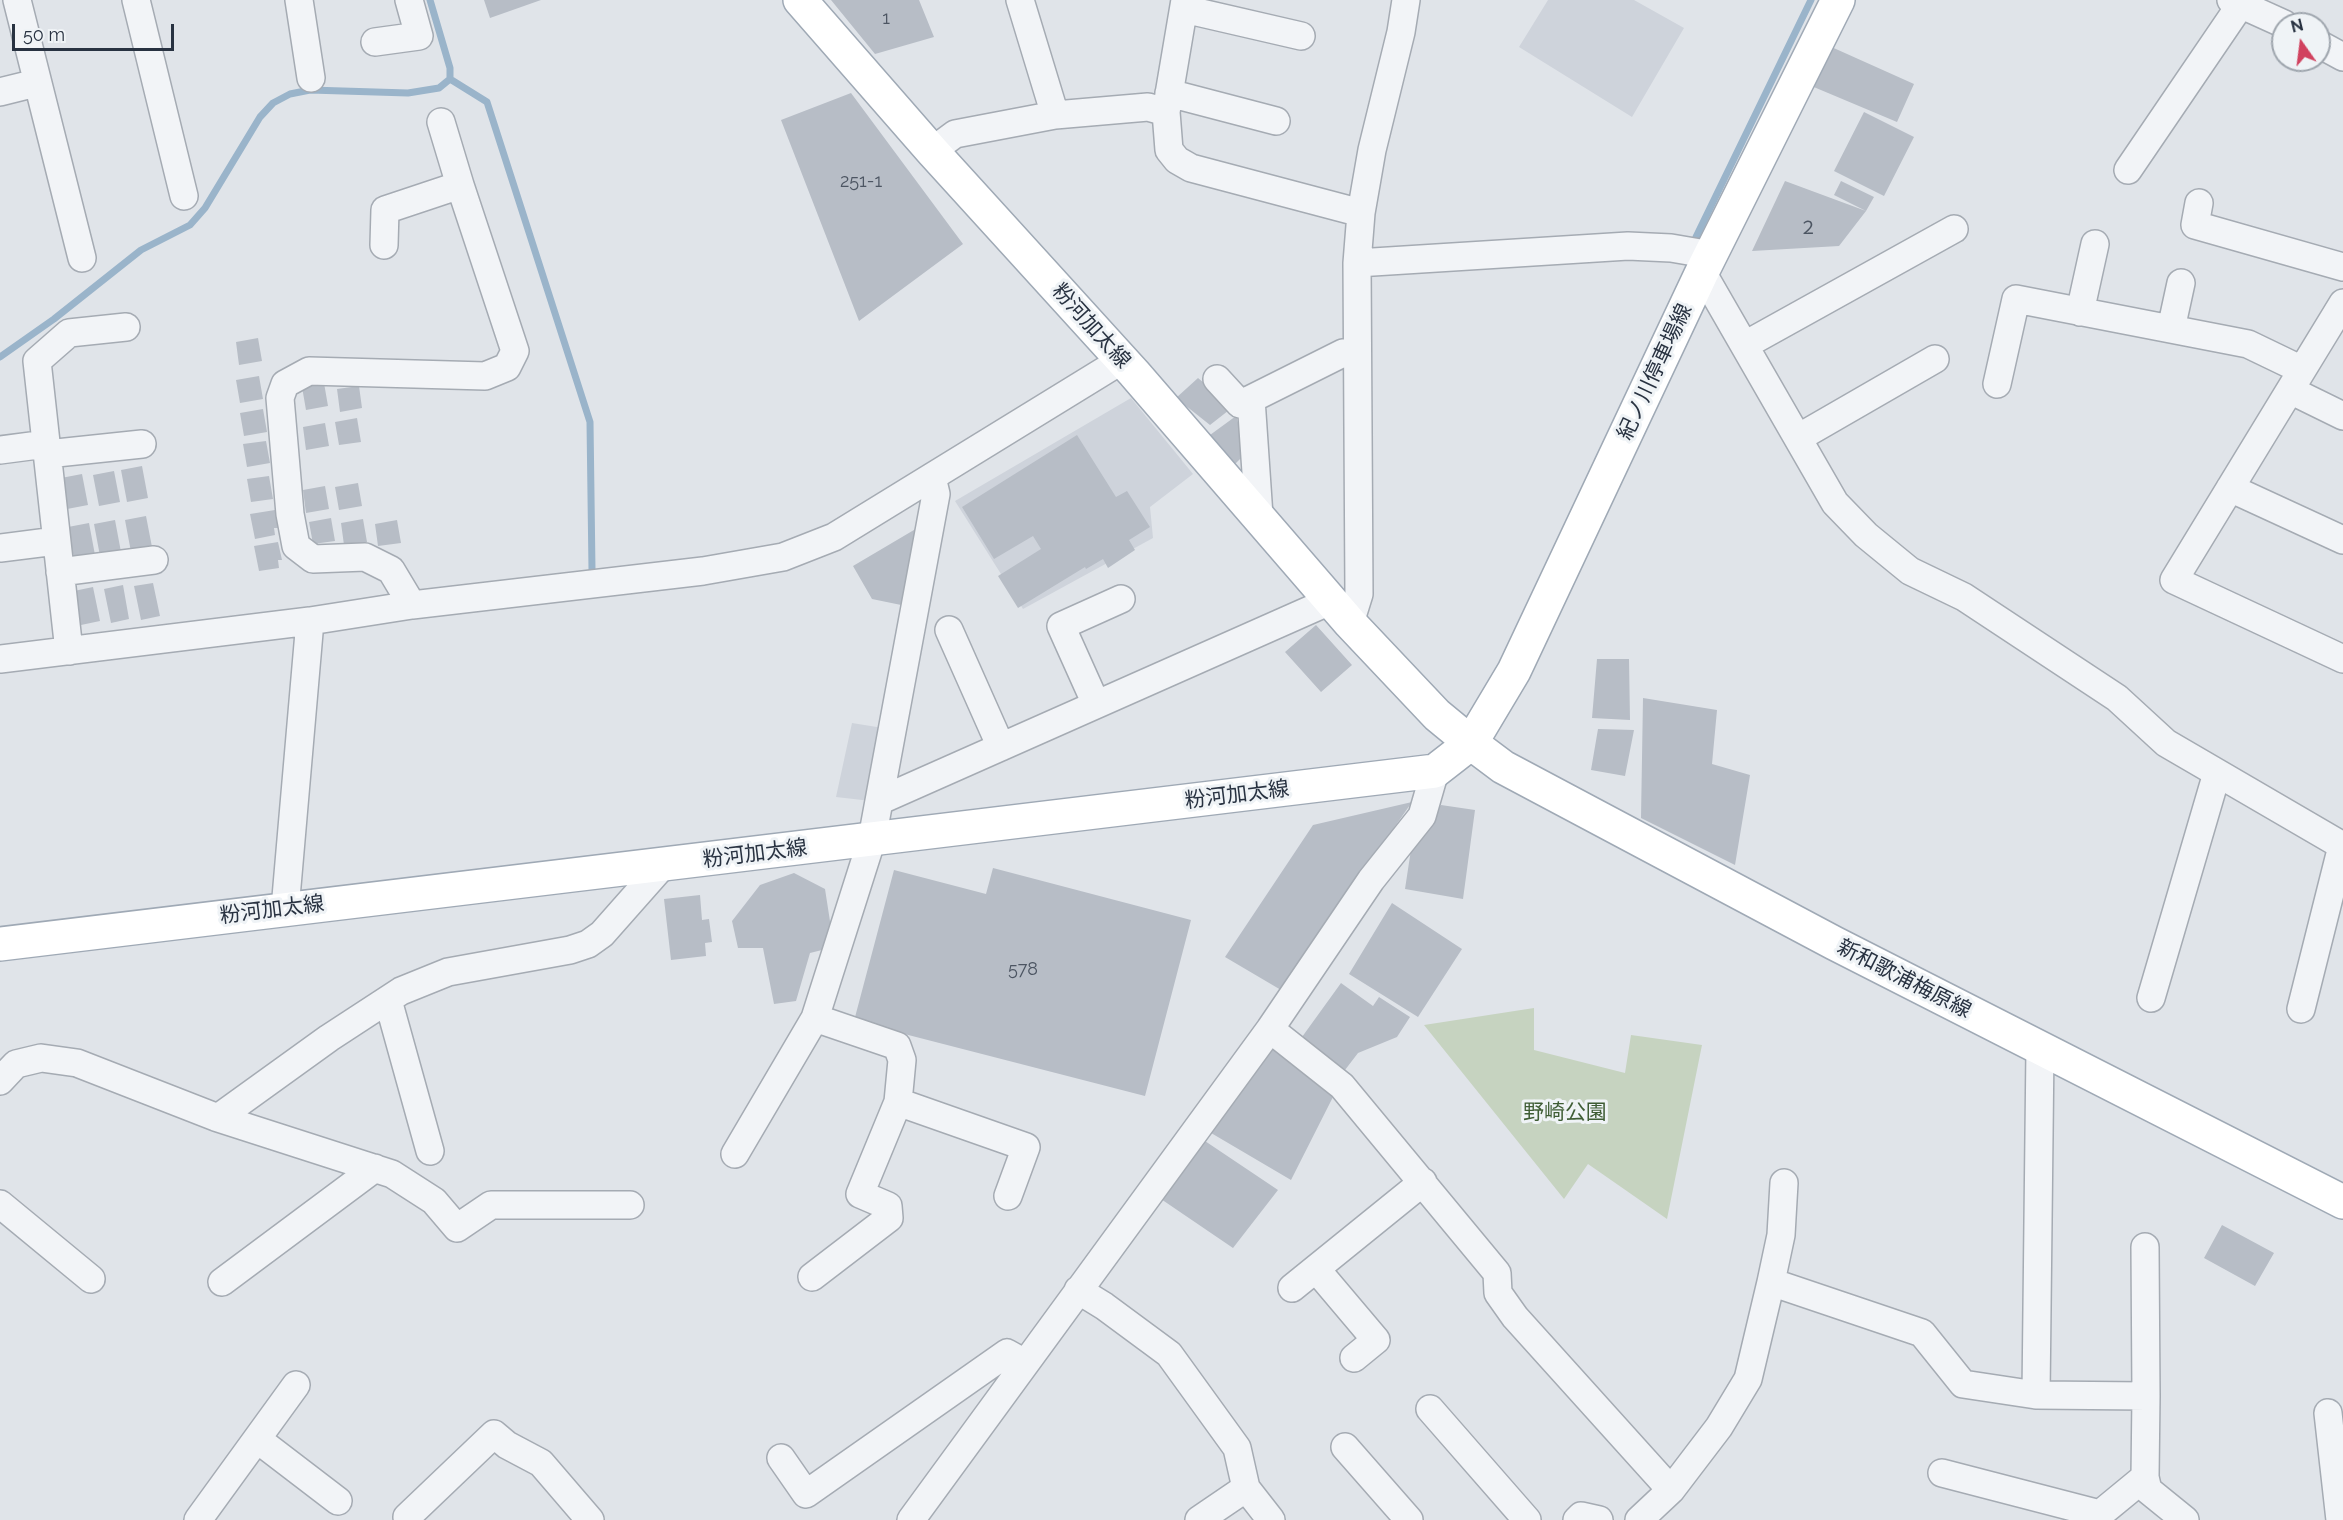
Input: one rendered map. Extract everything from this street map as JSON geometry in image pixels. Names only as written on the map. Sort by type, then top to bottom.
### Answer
[{"type":"main road","name":"粉河加太線","points":[[801,0],[932,151],[1122,360],[1340,612],[1437,715],[1471,743]]},
{"type":"main road","name":"紀ノ川停車場線","points":[[1471,743],[1514,671],[1707,263],[1838,0]]},
{"type":"main road","points":[[1435,771],[1471,743]]},
{"type":"main road","name":"新和歌浦梅原線","points":[[1471,743],[1503,767],[1834,943],[2343,1202]]},
{"type":"main road","name":"粉河加太線","points":[[0,944],[1435,771]]},
{"type":"street","points":[[16,0],[82,258]]},
{"type":"street","points":[[136,0],[183,196]]},
{"type":"street","points":[[299,0],[311,78]]},
{"type":"street","points":[[375,42],[419,36],[409,0]]},
{"type":"street","points":[[1020,0],[1055,116]]},
{"type":"street","points":[[879,801],[1096,704],[1340,612],[1359,594],[1357,263],[1361,213],[1372,150],[1401,32],[1406,0]]},
{"type":"street","points":[[2128,170],[2236,2],[2271,18]]},
{"type":"street","points":[[1301,36],[1184,4],[1168,103],[1169,150],[1177,160],[1191,168],[1361,213]]},
{"type":"street","points":[[0,92],[36,83]]},
{"type":"street","points":[[932,151],[955,134],[1055,116],[1168,103],[1276,121]]},
{"type":"street","points":[[412,605],[391,570],[365,557],[313,559],[296,546],[290,514],[280,398],[285,384],[309,371],[485,376],[507,367],[515,351],[441,122]]},
{"type":"street","points":[[384,245],[386,210],[460,185]]},
{"type":"street","points":[[2199,203],[2195,225],[2343,267]]},
{"type":"street","points":[[1745,345],[1954,229]]},
{"type":"street","points":[[2080,312],[2095,244]]},
{"type":"street","points":[[1357,263],[1628,246],[1671,248],[1707,263],[1745,345],[1835,503],[1866,535],[1910,571],[1964,597],[2117,698],[2166,743],[2342,846],[2301,1009]]},
{"type":"street","points":[[2171,329],[2181,283]]},
{"type":"street","points":[[1997,384],[2016,299],[2248,344],[2343,417]]},
{"type":"street","points":[[2343,303],[2174,580],[2343,659]]},
{"type":"street","points":[[69,651],[37,362],[69,333],[126,327]]},
{"type":"street","points":[[1217,379],[1240,404],[1343,352],[1357,352]]},
{"type":"street","points":[[1798,438],[1935,359]]},
{"type":"street","points":[[0,659],[310,621],[412,605],[704,571],[783,557],[834,537],[1122,360]]},
{"type":"street","points":[[1251,399],[1259,516]]},
{"type":"street","points":[[0,450],[142,444]]},
{"type":"street","points":[[735,1154],[814,1018],[872,839],[936,494],[932,477]]},
{"type":"street","points":[[2230,488],[2343,540]]},
{"type":"street","points":[[0,548],[56,540]]},
{"type":"street","points":[[60,572],[154,560]]},
{"type":"street","points":[[1096,704],[1061,626],[1120,599]]},
{"type":"street","points":[[285,909],[310,621]]},
{"type":"street","points":[[949,630],[1001,747]]},
{"type":"street","points":[[911,1520],[1270,1029],[1371,880],[1422,816],[1435,771]]},
{"type":"street","points":[[2151,998],[2217,773]]},
{"type":"street","points":[[218,1118],[329,1038],[401,991],[448,972],[570,950],[588,944],[603,934],[663,865]]},
{"type":"street","points":[[388,1000],[430,1151]]},
{"type":"street","points":[[812,1277],[890,1218],[888,1206],[860,1194],[898,1102],[902,1060],[897,1046],[814,1018]]},
{"type":"street","points":[[1270,1029],[1342,1086],[1497,1273],[1498,1293],[1515,1317],[1671,1490]]},
{"type":"street","points":[[2036,1395],[2040,1048]]},
{"type":"street","points":[[0,1081],[16,1064],[41,1058],[77,1063],[218,1118],[392,1174],[434,1201],[456,1228],[491,1205],[630,1205]]},
{"type":"street","points":[[898,1102],[1026,1147],[1008,1196]]},
{"type":"street","points":[[222,1282],[375,1168]]},
{"type":"street","points":[[1292,1288],[1423,1182]]},
{"type":"street","points":[[1639,1520],[1671,1490],[1719,1427],[1748,1380],[1781,1235],[1784,1183]]},
{"type":"street","points":[[0,1204],[91,1279]]},
{"type":"street","points":[[2145,1247],[2145,1477],[2148,1490],[2185,1520]]},
{"type":"street","points":[[1316,1269],[1376,1340],[1354,1358]]},
{"type":"street","points":[[1771,1282],[1922,1333],[1963,1384],[2036,1395],[2146,1396]]},
{"type":"street","points":[[1078,1290],[1104,1306],[1168,1354],[1237,1448],[1246,1488],[1270,1520]]},
{"type":"street","points":[[781,1458],[806,1494],[1007,1353],[1025,1363]]},
{"type":"street","points":[[198,1520],[296,1385]]},
{"type":"street","points":[[1430,1409],[1527,1520]]},
{"type":"street","points":[[2328,1413],[2340,1520]]},
{"type":"street","points":[[407,1517],[494,1434],[507,1445],[541,1463],[590,1520]]},
{"type":"street","points":[[257,1438],[338,1501]]},
{"type":"street","points":[[1345,1447],[1409,1520]]},
{"type":"street","points":[[1942,1473],[2100,1514],[2145,1477]]},
{"type":"street","points":[[1199,1520],[1246,1488]]},
{"type":"street","points":[[1577,1520],[1581,1516],[1599,1520]]},
{"type":"shaded area","points":[[1548,0],[1634,0],[1684,28],[1632,117],[1519,47]]},
{"type":"shaded area","points":[[1131,398],[1193,474],[1150,507],[1153,538],[1023,609],[955,501]]},
{"type":"shaded area","points":[[852,723],[883,728],[871,801],[836,797]]},
{"type":"green space","name":"野崎公園","points":[[1534,1008],[1534,1050],[1625,1073],[1631,1035],[1702,1045],[1667,1219],[1588,1164],[1564,1199],[1424,1025]]},
{"type":"building","points":[[484,0],[541,0],[490,18]]},
{"type":"building","points":[[831,0],[919,0],[934,37],[875,54]]},
{"type":"building","points":[[1827,45],[1914,84],[1897,122],[1809,85]]},
{"type":"building","points":[[851,93],[963,244],[859,321],[781,120]]},
{"type":"building","points":[[1864,112],[1914,137],[1884,196],[1834,171]]},
{"type":"building","points":[[1785,181],[1866,211],[1839,246],[1752,251]]},
{"type":"building","points":[[1841,181],[1874,197],[1866,211],[1834,195]]},
{"type":"building","points":[[258,338],[262,361],[239,365],[236,342]]},
{"type":"building","points":[[259,376],[263,399],[240,403],[236,380]]},
{"type":"building","points":[[1198,378],[1233,407],[1210,425],[1176,398]]},
{"type":"building","points":[[324,383],[328,406],[306,410],[302,387]]},
{"type":"building","points":[[359,386],[362,408],[340,412],[337,389]]},
{"type":"building","points":[[263,409],[267,432],[244,436],[240,413]]},
{"type":"building","points":[[1236,416],[1247,452],[1234,465],[1210,435]]},
{"type":"building","points":[[357,418],[361,442],[339,445],[335,422]]},
{"type":"building","points":[[325,423],[329,446],[306,450],[303,427]]},
{"type":"building","points":[[1077,435],[1116,497],[1127,491],[1150,527],[1129,540],[1135,550],[1108,568],[1103,559],[1086,569],[1085,567],[1018,608],[998,576],[1041,549],[1033,536],[994,559],[962,507]]},
{"type":"building","points":[[266,441],[270,463],[247,467],[243,444]]},
{"type":"building","points":[[142,466],[148,498],[127,502],[121,470]]},
{"type":"building","points":[[114,471],[120,502],[99,506],[93,475]]},
{"type":"building","points":[[82,474],[88,505],[67,509],[61,478]]},
{"type":"building","points":[[269,476],[273,499],[251,502],[247,479]]},
{"type":"building","points":[[358,483],[362,506],[339,510],[335,487]]},
{"type":"building","points":[[325,486],[329,509],[306,513],[303,490]]},
{"type":"building","points":[[275,510],[278,528],[274,528],[275,535],[255,539],[250,514]]},
{"type":"building","points":[[146,516],[152,547],[131,552],[125,520]]},
{"type":"building","points":[[331,518],[335,541],[313,544],[309,522]]},
{"type":"building","points":[[363,519],[367,542],[344,545],[341,523]]},
{"type":"building","points":[[115,520],[121,552],[100,556],[94,524]]},
{"type":"building","points":[[397,520],[401,543],[378,546],[375,524]]},
{"type":"building","points":[[89,523],[95,555],[74,559],[68,527]]},
{"type":"building","points":[[919,527],[906,606],[872,599],[853,566]]},
{"type":"building","points":[[278,542],[282,560],[278,560],[279,568],[259,571],[254,546]]},
{"type":"building","points":[[153,583],[160,616],[141,620],[134,586]]},
{"type":"building","points":[[123,585],[129,619],[111,623],[104,589]]},
{"type":"building","points":[[93,587],[100,621],[81,625],[74,591]]},
{"type":"building","points":[[1316,625],[1352,665],[1321,692],[1285,652]]},
{"type":"building","points":[[1597,659],[1629,659],[1630,720],[1592,718]]},
{"type":"building","points":[[1643,698],[1717,710],[1712,764],[1750,775],[1735,865],[1641,818]]},
{"type":"building","points":[[1598,729],[1634,730],[1625,776],[1591,770]]},
{"type":"building","points":[[1412,802],[1281,990],[1225,957],[1313,825]]},
{"type":"building","points":[[1441,805],[1475,810],[1463,899],[1405,889],[1412,843]]},
{"type":"building","points":[[993,868],[1191,920],[1145,1096],[854,1021],[894,870],[986,894]]},
{"type":"building","points":[[794,873],[825,889],[834,947],[810,953],[796,1001],[774,1004],[763,948],[738,948],[732,921],[760,885]]},
{"type":"building","points":[[700,895],[702,920],[709,919],[712,942],[705,943],[706,956],[671,960],[664,899]]},
{"type":"building","points":[[1392,903],[1462,949],[1418,1017],[1349,974]]},
{"type":"building","points":[[1341,983],[1373,1006],[1379,997],[1410,1017],[1397,1037],[1358,1053],[1345,1070],[1302,1037]]},
{"type":"building","points":[[1271,1041],[1334,1095],[1291,1180],[1206,1130]]},
{"type":"building","points":[[1199,1137],[1278,1190],[1233,1248],[1158,1197]]},
{"type":"building","points":[[2222,1225],[2274,1253],[2255,1286],[2204,1258]]},
{"type":"waterway","points":[[0,357],[54,319],[141,250],[190,225],[205,208],[260,117],[273,103],[290,94],[310,90],[408,93],[439,88],[450,79],[450,68],[430,0]]},
{"type":"waterway","points":[[1696,237],[1811,0]]},
{"type":"waterway","points":[[450,79],[487,102],[590,422],[592,570]]}]
